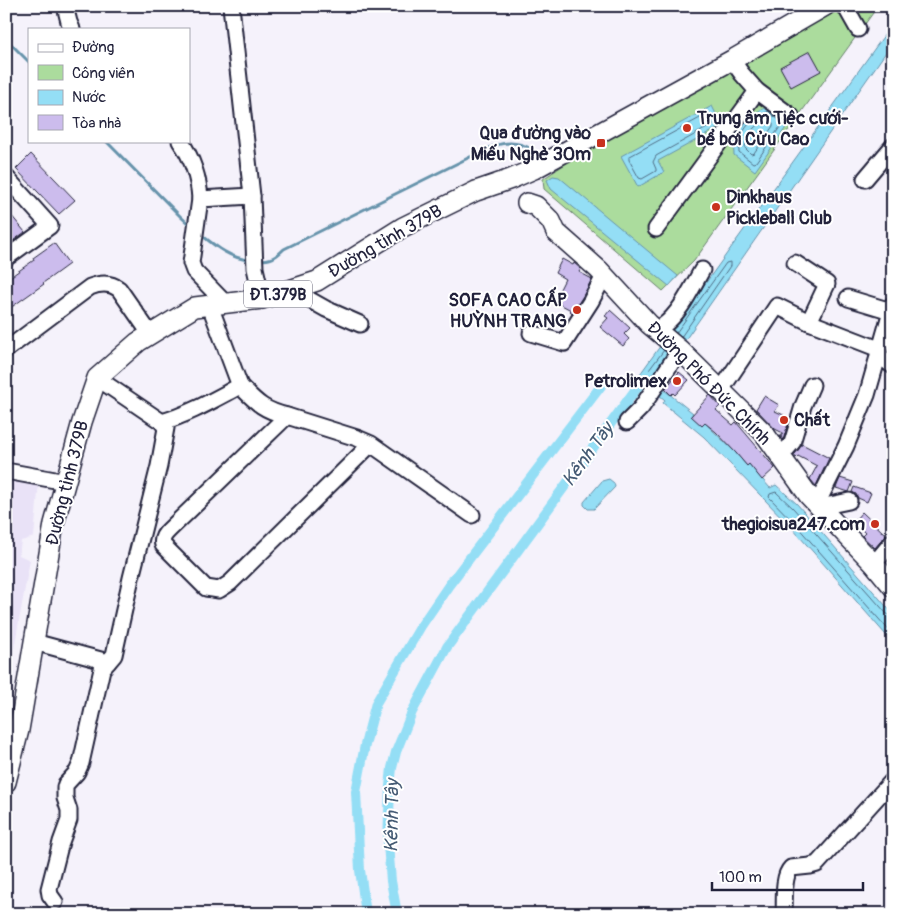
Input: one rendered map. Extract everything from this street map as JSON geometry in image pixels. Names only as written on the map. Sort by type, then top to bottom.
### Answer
[{"type":"main road","name":"Đường tỉnh 379B","points":[[6,780],[13,729],[34,642],[54,524],[82,422],[97,378],[138,342],[195,308],[262,299],[317,282],[403,227],[476,191],[534,169],[826,6]]},
{"type":"main road","name":"Đường Phó Đức Chính","points":[[511,179],[527,203],[527,215],[544,230],[556,232],[599,270],[649,324],[661,329],[681,352],[764,433],[809,496],[874,564],[893,587]]},
{"type":"street","points":[[65,6],[72,28]]},
{"type":"street","points":[[232,6],[252,196],[255,268],[262,299]]},
{"type":"street","points":[[845,6],[858,29]]},
{"type":"street","points":[[732,60],[757,91],[790,116]]},
{"type":"street","points":[[656,230],[757,91]]},
{"type":"street","points":[[181,142],[193,166],[198,181],[200,202],[191,263],[194,271],[218,305],[240,386],[258,404],[275,413],[371,444],[472,516]]},
{"type":"street","points":[[865,179],[893,146]]},
{"type":"street","points":[[6,177],[50,226],[6,258]]},
{"type":"street","points":[[200,202],[252,196]]},
{"type":"street","points":[[795,263],[827,284],[809,322]]},
{"type":"street","points":[[661,329],[680,306],[702,270]]},
{"type":"street","points":[[530,333],[564,343],[591,301],[604,276]]},
{"type":"street","points":[[6,350],[90,287],[97,284],[114,285],[119,289],[151,335]]},
{"type":"street","points":[[294,289],[326,309],[360,324]]},
{"type":"street","points":[[819,505],[867,395],[892,307],[848,298]]},
{"type":"street","points":[[721,390],[777,306],[879,352],[893,366]]},
{"type":"street","points":[[627,422],[641,408],[681,352]]},
{"type":"street","points":[[55,902],[49,890],[61,842],[69,820],[65,787],[77,772],[81,763],[102,669],[114,655],[130,578],[159,466],[166,428],[162,422],[97,378]]},
{"type":"street","points":[[781,456],[792,443],[803,406],[812,385]]},
{"type":"street","points":[[162,422],[199,408],[240,386]]},
{"type":"street","points":[[162,542],[164,536],[287,416]]},
{"type":"street","points":[[141,536],[162,542],[206,588],[219,590],[230,583],[371,444]]},
{"type":"street","points":[[6,470],[66,482]]},
{"type":"street","points":[[819,505],[849,501]]},
{"type":"street","points":[[874,564],[893,541]]},
{"type":"street","points":[[34,642],[108,662]]},
{"type":"street","points":[[786,904],[787,872],[791,868],[817,864],[816,857],[893,780]]},
{"type":"shaded area","points":[[6,476],[39,481],[34,537],[21,541],[19,555],[30,560],[6,693]]},
{"type":"green space","points":[[846,6],[878,6],[694,261],[663,291],[544,189],[543,179],[571,160]]},
{"type":"water","points":[[893,23],[893,42],[674,356],[647,390],[635,381]]},
{"type":"water","points":[[712,106],[722,126],[658,161],[664,172],[638,187],[621,156]]},
{"type":"water","points":[[769,107],[790,122],[755,171],[734,155],[734,147],[738,131],[742,125],[754,114]]},
{"type":"water","points":[[553,176],[559,177],[678,276],[669,286],[551,189],[547,180]]},
{"type":"water","points":[[663,389],[693,413],[691,416],[705,423],[747,466],[749,464],[770,488],[776,485],[797,504],[893,614],[893,643],[792,528],[704,437],[663,403],[665,400],[659,395]]},
{"type":"water","points":[[609,479],[614,483],[615,487],[594,509],[588,509],[584,502],[602,481]]},
{"type":"building","points":[[810,51],[821,71],[791,87],[780,67]]},
{"type":"building","points":[[31,154],[75,200],[59,214],[16,169]]},
{"type":"building","points":[[6,209],[25,232],[6,246]]},
{"type":"building","points":[[54,243],[69,264],[6,311],[6,280]]},
{"type":"building","points":[[562,259],[573,265],[574,263],[581,269],[579,272],[592,279],[572,313],[571,310],[554,301],[565,279],[555,273]]},
{"type":"building","points":[[610,310],[630,328],[624,334],[629,339],[623,346],[600,327],[608,318],[605,316]]},
{"type":"building","name":"Petrolimex","points":[[679,372],[689,380],[675,395],[673,393],[671,395],[665,389]]},
{"type":"building","points":[[710,395],[720,406],[716,410],[733,425],[736,422],[775,468],[762,480],[749,464],[747,466],[716,432],[705,423],[702,426],[691,416]]},
{"type":"building","points":[[764,396],[779,405],[775,411],[790,418],[783,440],[781,437],[783,433],[775,429],[756,409]]},
{"type":"building","points":[[802,444],[829,458],[816,486],[810,479],[817,466],[798,456],[796,458],[794,455]]},
{"type":"building","points":[[840,478],[853,482],[849,492],[836,488]]},
{"type":"building","points":[[854,487],[871,493],[867,502],[858,498],[852,492]]},
{"type":"building","points":[[862,512],[886,535],[875,548],[862,536],[865,533],[854,521]]},
{"type":"waterway","points":[[6,39],[28,61]]},
{"type":"waterway","points":[[107,142],[191,226]]},
{"type":"waterway","points":[[259,260],[273,258],[284,249],[491,147],[499,144],[514,143],[531,149]]},
{"type":"waterway","points":[[199,233],[216,247],[229,254],[250,260]]},
{"type":"waterway","name":"Kênh Tây","points":[[397,914],[391,881],[388,844],[390,786],[396,752],[412,712],[447,647],[647,374]]},
{"type":"waterway","points":[[366,914],[360,870],[356,792],[365,745],[376,703],[421,626],[449,585],[601,386]]},
{"type":"place","name":"Trung âm Tiệc cưới- bể bơi Cửu Cao","points":[[687,128]]},
{"type":"place","name":"Qua đường vào Miếu Nghè 30m","points":[[601,143]]},
{"type":"place","name":"Dinkhaus Pickleball Club","points":[[716,207]]},
{"type":"place","name":"SOFA CAO CẤP HUỲNH TRANG","points":[[577,310]]},
{"type":"place","name":"Petrolimex","points":[[677,381]]},
{"type":"place","name":"Chất","points":[[784,420]]},
{"type":"place","name":"thegioisua247.com","points":[[875,524]]}]
